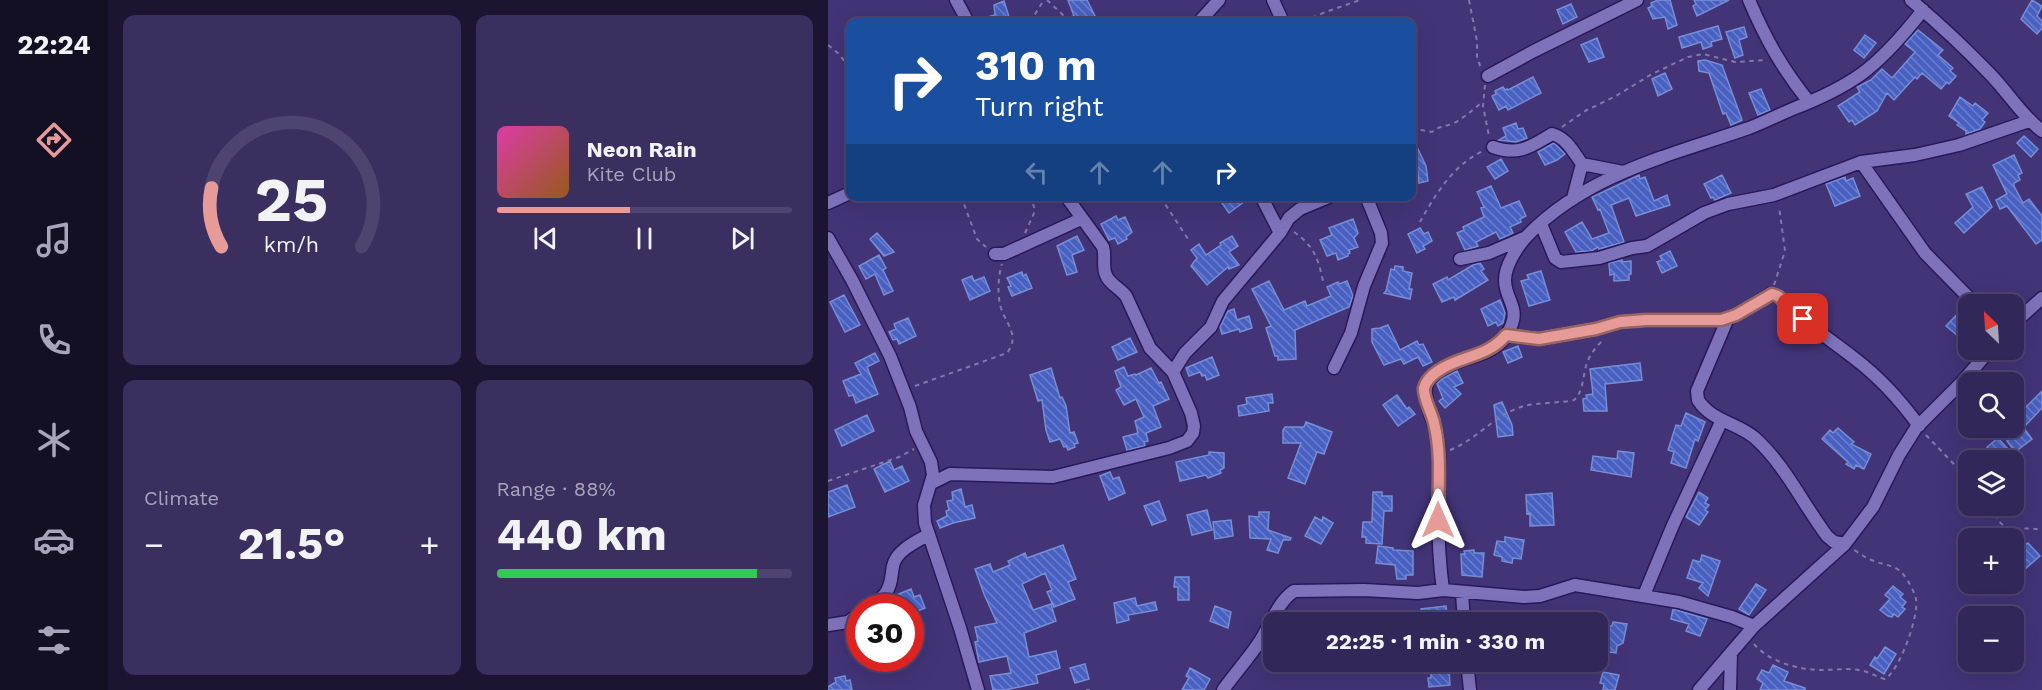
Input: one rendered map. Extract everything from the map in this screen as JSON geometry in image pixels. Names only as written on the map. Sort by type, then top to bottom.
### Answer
[{"type":"street","points":[[956,0],[966,18]]},
{"type":"street","points":[[1203,18],[1219,0]]},
{"type":"street","points":[[1273,0],[1281,18]]},
{"type":"street","points":[[1488,76],[1637,0]]},
{"type":"street","points":[[1749,0],[1776,58],[1809,102]]},
{"type":"street","points":[[1911,0],[1923,6],[1991,74],[2029,121],[2042,131]]},
{"type":"street","points":[[1443,590],[1439,561],[1436,430],[1424,394],[1425,386],[1430,378],[1445,367],[1490,350],[1498,345],[1506,335],[1512,322],[1514,307],[1504,282],[1517,248],[1527,236],[1573,198],[1623,172],[1666,154],[1751,127],[1841,87],[1875,63],[1923,6]]},
{"type":"street","points":[[1541,224],[1555,258],[1561,262],[1599,258],[1647,246],[1704,213],[1728,204],[1779,194],[1861,162],[1959,145],[2029,121]]},
{"type":"street","points":[[1493,147],[1506,152],[1516,152],[1552,134],[1560,137],[1569,145],[1582,165],[1623,172]]},
{"type":"street","points":[[1861,162],[1925,253],[1965,294]]},
{"type":"street","points":[[1573,198],[1582,165]]},
{"type":"street","points":[[828,203],[846,196]]},
{"type":"street","points":[[932,483],[950,474],[1053,477],[1134,458],[1186,441],[1193,433],[1191,413],[1173,372],[1150,348],[1126,296],[1104,273],[1106,254],[1103,247],[1069,201]]},
{"type":"street","points":[[1264,201],[1282,230]]},
{"type":"street","points":[[1173,372],[1185,353],[1211,327],[1223,301],[1282,230],[1289,218],[1300,209],[1319,201]]},
{"type":"street","points":[[1334,368],[1351,333],[1364,286],[1382,243],[1381,233],[1368,201]]},
{"type":"street","points":[[999,254],[1020,247],[1081,219]]},
{"type":"street","points":[[1460,259],[1498,250],[1527,236]]},
{"type":"street","points":[[828,238],[865,304],[904,391],[922,445],[932,462],[932,483],[924,506],[924,523],[953,605],[978,690]]},
{"type":"street","points":[[1506,335],[1539,339],[1596,329],[1620,322],[1728,318],[1772,294],[1778,296],[1830,342],[1871,373],[1894,395],[1919,426]]},
{"type":"street","points":[[2024,314],[2042,298]]},
{"type":"street","points":[[1728,318],[1697,391],[1698,400],[1722,420],[1753,436],[1791,482],[1827,536],[1834,542],[1845,544]]},
{"type":"street","points":[[1162,361],[1185,353]]},
{"type":"street","points":[[1699,690],[1750,631],[1845,544],[1873,507],[1899,455],[1919,426],[1981,360]]},
{"type":"street","points":[[1644,595],[1673,525],[1722,420]]},
{"type":"street","points":[[932,462],[950,474]]},
{"type":"street","points":[[885,594],[890,586],[893,564],[900,553],[928,535]]},
{"type":"street","points":[[1223,690],[1259,642],[1271,619],[1294,591],[1364,590],[1418,593],[1443,590],[1524,597],[1540,596],[1575,585],[1644,595],[1693,606],[1732,617],[1750,631]]},
{"type":"street","points":[[1462,593],[1463,612]]},
{"type":"street","points":[[828,625],[846,622]]},
{"type":"street","points":[[1730,690],[1731,653]]},
{"type":"street","points":[[1468,672],[1470,690]]},
{"type":"path","points":[[1033,18],[1045,0],[1065,18]]},
{"type":"path","points":[[1314,18],[1360,0]]},
{"type":"path","points":[[828,45],[846,64]]},
{"type":"path","points":[[1552,134],[1585,111],[1688,57],[1703,54],[1735,63],[1776,58]]},
{"type":"path","points":[[1416,128],[1432,132],[1441,125],[1447,126],[1461,119],[1483,100]]},
{"type":"path","points":[[1420,222],[1442,187],[1461,165],[1493,147]]},
{"type":"path","points":[[1772,294],[1785,255],[1779,194]]},
{"type":"path","points":[[904,391],[924,381],[1007,353],[1013,344],[1013,333],[1000,306],[999,254],[977,240],[963,201]]},
{"type":"path","points":[[1020,247],[1027,224],[1035,211],[1032,201]]},
{"type":"path","points":[[1165,201],[1190,242]]},
{"type":"path","points":[[1282,230],[1306,241],[1320,262],[1323,281]]},
{"type":"path","points":[[1438,453],[1468,442],[1502,415],[1521,406],[1543,402],[1567,403],[1574,400],[1579,393],[1586,364],[1607,337]]},
{"type":"path","points":[[1919,426],[1958,468]]},
{"type":"path","points":[[828,481],[899,457],[922,445]]},
{"type":"path","points":[[1996,516],[2007,528],[2042,530]]},
{"type":"path","points":[[1750,631],[1759,651],[1796,667],[1818,670],[1861,670],[1885,679],[1890,676],[1899,665],[1905,648],[1916,599],[1903,574],[1891,564],[1873,561],[1845,544]]},
{"type":"building","points":[[1068,0],[1087,0],[1096,18],[1066,18],[1074,16]]},
{"type":"building","points":[[1658,0],[1670,0],[1677,25],[1668,29],[1665,17],[1653,19],[1648,8],[1652,6],[1651,3]]},
{"type":"building","points":[[1694,0],[1729,0],[1697,16],[1693,6],[1696,4]]},
{"type":"building","points":[[2032,0],[2042,6],[2037,16],[2042,21],[2042,28],[2037,34],[2021,19]]},
{"type":"building","points":[[1004,1],[1009,18],[984,18],[995,15],[994,5]]},
{"type":"building","points":[[1571,4],[1577,17],[1563,24],[1557,10]]},
{"type":"building","points":[[1718,26],[1722,39],[1711,42],[1712,46],[1703,49],[1701,42],[1682,48],[1679,37]]},
{"type":"building","points":[[1744,27],[1747,37],[1739,40],[1743,55],[1735,58],[1726,32]]},
{"type":"building","points":[[1918,30],[1943,50],[1938,55],[1953,68],[1950,71],[1956,76],[1941,89],[1922,73],[1917,79],[1915,77],[1894,100],[1887,93],[1877,111],[1855,125],[1852,120],[1849,122],[1838,106],[1860,92],[1857,87],[1871,80],[1882,69],[1892,78],[1915,52],[1905,44]]},
{"type":"building","points":[[1865,35],[1876,43],[1864,58],[1854,50]]},
{"type":"building","points":[[1597,38],[1604,57],[1589,62],[1581,45]]},
{"type":"building","points":[[1705,60],[1722,65],[1742,120],[1731,125],[1726,113],[1723,114],[1709,73],[1699,71],[1698,61]]},
{"type":"building","points":[[1665,73],[1672,89],[1658,96],[1652,79]]},
{"type":"building","points":[[1533,77],[1541,93],[1508,110],[1506,106],[1499,110],[1492,96],[1496,94],[1495,91],[1503,87],[1508,90]]},
{"type":"building","points":[[1761,89],[1770,110],[1758,115],[1749,93]]},
{"type":"building","points":[[1960,97],[1973,106],[1975,103],[1988,113],[1982,120],[1985,122],[1980,129],[1966,134],[1966,131],[1957,125],[1959,123],[1949,116]]},
{"type":"building","points":[[1516,123],[1518,129],[1523,128],[1527,138],[1516,142],[1499,140],[1506,136],[1503,128]]},
{"type":"building","points":[[2024,136],[2038,149],[2031,157],[2017,143]]},
{"type":"building","points":[[1554,143],[1565,154],[1545,165],[1538,152]]},
{"type":"building","points":[[1416,145],[1426,166],[1428,181],[1419,183]]},
{"type":"building","points":[[2014,155],[2022,173],[2018,175],[2020,180],[2014,183],[2014,186],[2023,203],[2029,199],[2042,216],[2042,240],[2036,244],[2007,206],[2000,209],[1996,200],[2007,194],[1993,165]]},
{"type":"building","points":[[1501,159],[1508,171],[1495,179],[1487,167]]},
{"type":"building","points":[[1639,175],[1640,179],[1645,177],[1654,201],[1667,195],[1670,205],[1636,216],[1629,198],[1611,205],[1624,242],[1599,249],[1598,247],[1591,251],[1576,252],[1565,232],[1582,222],[1592,239],[1609,233],[1600,209],[1598,210],[1592,197]]},
{"type":"building","points":[[1722,175],[1731,193],[1715,200],[1711,198],[1704,184]]},
{"type":"building","points":[[1845,177],[1846,181],[1853,178],[1860,196],[1835,206],[1826,184]]},
{"type":"building","points":[[1491,186],[1501,208],[1519,201],[1526,216],[1520,219],[1521,222],[1510,227],[1513,233],[1500,239],[1496,232],[1476,242],[1478,246],[1465,250],[1457,233],[1464,230],[1463,227],[1484,217],[1481,208],[1484,207],[1477,192]]},
{"type":"building","points":[[1982,187],[1992,207],[1964,233],[1955,223],[1973,207],[1966,194]]},
{"type":"building","points":[[1221,201],[1245,201],[1229,213]]},
{"type":"building","points":[[1116,216],[1118,220],[1125,217],[1132,232],[1126,237],[1127,239],[1118,244],[1115,238],[1109,240],[1101,224]]},
{"type":"building","points":[[1353,219],[1358,233],[1354,238],[1358,247],[1349,250],[1348,256],[1338,260],[1336,253],[1327,256],[1320,240],[1332,235],[1329,228]]},
{"type":"building","points":[[1420,228],[1424,234],[1428,232],[1432,241],[1423,246],[1425,249],[1417,253],[1408,234]]},
{"type":"building","points":[[877,233],[894,252],[884,256],[870,239]]},
{"type":"building","points":[[1077,236],[1084,250],[1072,255],[1077,272],[1067,275],[1057,246]]},
{"type":"building","points":[[1232,236],[1238,246],[1229,252],[1239,265],[1229,269],[1228,267],[1207,285],[1191,266],[1197,258],[1191,250],[1199,244],[1206,255]]},
{"type":"building","points":[[1670,251],[1677,266],[1662,273],[1657,262],[1662,260],[1660,256]]},
{"type":"building","points":[[879,255],[886,268],[883,270],[893,291],[884,295],[875,274],[866,279],[859,266]]},
{"type":"building","points":[[1622,260],[1622,262],[1631,261],[1629,280],[1614,281],[1614,274],[1610,275],[1609,263]]},
{"type":"building","points":[[1480,263],[1484,269],[1481,271],[1488,280],[1455,300],[1454,297],[1442,302],[1433,284],[1447,277],[1448,280]]},
{"type":"building","points":[[1395,266],[1403,267],[1403,271],[1412,273],[1410,299],[1384,293],[1391,269],[1394,270]]},
{"type":"building","points":[[1541,271],[1550,300],[1529,306],[1521,281],[1529,279],[1527,275]]},
{"type":"building","points":[[1022,272],[1023,276],[1026,274],[1032,288],[1012,296],[1007,278]]},
{"type":"building","points":[[972,276],[974,281],[984,277],[990,291],[970,300],[962,280]]},
{"type":"building","points":[[1269,281],[1284,310],[1305,301],[1307,306],[1331,296],[1327,287],[1338,282],[1339,284],[1347,281],[1353,296],[1349,307],[1295,330],[1296,359],[1278,360],[1266,328],[1271,326],[1252,289]]},
{"type":"building","points":[[844,295],[860,325],[845,332],[830,302]]},
{"type":"building","points":[[1500,300],[1505,313],[1503,323],[1498,326],[1496,322],[1488,326],[1481,309]]},
{"type":"building","points":[[1234,309],[1237,320],[1249,316],[1252,328],[1222,334],[1220,327],[1228,311]]},
{"type":"building","points":[[1958,313],[1958,336],[1946,326]]},
{"type":"building","points":[[908,318],[916,336],[899,344],[897,339],[893,340],[889,332],[896,329],[894,324]]},
{"type":"building","points":[[1388,325],[1400,350],[1417,341],[1419,345],[1423,344],[1432,362],[1423,366],[1418,357],[1404,364],[1401,359],[1384,365],[1372,342],[1372,329]]},
{"type":"building","points":[[1130,338],[1137,352],[1118,360],[1112,347]]},
{"type":"building","points":[[1518,346],[1522,357],[1508,363],[1503,352]]},
{"type":"building","points":[[875,353],[879,361],[867,367],[878,394],[856,403],[853,395],[849,396],[843,381],[861,374],[855,363]]},
{"type":"building","points":[[1212,357],[1219,375],[1207,380],[1200,372],[1189,376],[1186,368]]},
{"type":"building","points":[[1640,363],[1642,380],[1605,384],[1607,411],[1584,411],[1583,399],[1587,398],[1586,395],[1593,394],[1590,369]]},
{"type":"building","points":[[1124,367],[1128,376],[1151,368],[1169,399],[1153,406],[1161,427],[1146,433],[1148,441],[1144,442],[1145,446],[1127,450],[1123,437],[1138,433],[1135,421],[1144,417],[1136,399],[1124,405],[1116,390],[1121,387],[1115,371]]},
{"type":"building","points":[[1051,368],[1060,398],[1062,397],[1066,406],[1070,433],[1074,432],[1078,443],[1068,450],[1060,439],[1050,442],[1042,400],[1038,401],[1030,375]]},
{"type":"building","points":[[1457,371],[1463,383],[1454,387],[1461,394],[1445,408],[1439,401],[1443,398],[1437,384]]},
{"type":"building","points":[[2042,391],[2042,408],[2026,425],[2024,409]]},
{"type":"building","points":[[1272,394],[1273,403],[1268,403],[1269,411],[1239,416],[1238,406],[1247,404],[1246,398]]},
{"type":"building","points":[[1397,395],[1407,409],[1409,407],[1415,414],[1398,426],[1383,405]]},
{"type":"building","points":[[1502,402],[1512,425],[1513,435],[1498,437],[1494,405]]},
{"type":"building","points":[[1686,413],[1705,422],[1698,441],[1695,439],[1686,468],[1671,463],[1674,452],[1668,450],[1676,425],[1681,426]]},
{"type":"building","points":[[867,415],[874,431],[842,446],[835,430]]},
{"type":"building","points":[[1306,422],[1332,432],[1324,454],[1317,452],[1305,484],[1288,478],[1301,443],[1283,443],[1283,430],[1285,427],[1304,427]]},
{"type":"building","points":[[1838,428],[1854,442],[1851,444],[1871,454],[1864,469],[1856,465],[1854,469],[1846,464],[1848,462],[1822,439],[1830,430],[1833,433]]},
{"type":"building","points":[[2024,428],[2032,439],[2018,450],[2014,450],[2007,441],[2011,438],[2024,438]]},
{"type":"building","points":[[1998,438],[2008,449],[1990,450],[1987,447]]},
{"type":"building","points":[[1618,451],[1634,453],[1631,477],[1591,470],[1593,456],[1617,459]]},
{"type":"building","points":[[1209,452],[1224,453],[1224,468],[1220,470],[1221,473],[1208,478],[1206,475],[1180,481],[1176,462],[1209,455]]},
{"type":"building","points":[[890,461],[894,470],[902,466],[909,481],[885,492],[874,469]]},
{"type":"building","points":[[1110,472],[1113,479],[1119,477],[1125,493],[1109,500],[1100,476]]},
{"type":"building","points":[[847,485],[855,507],[828,517],[828,492]]},
{"type":"building","points":[[961,489],[965,507],[972,505],[975,518],[940,528],[937,521],[947,516],[946,511],[949,510],[947,501],[953,500],[952,492]]},
{"type":"building","points":[[1373,492],[1382,492],[1382,496],[1392,496],[1392,511],[1384,511],[1382,544],[1366,543],[1366,537],[1362,537],[1363,522],[1372,522]]},
{"type":"building","points":[[1699,492],[1708,498],[1705,503],[1709,505],[1705,510],[1708,512],[1699,525],[1686,517]]},
{"type":"building","points":[[1552,493],[1554,525],[1530,526],[1526,495]]},
{"type":"building","points":[[1159,501],[1166,520],[1152,525],[1144,506]]},
{"type":"building","points":[[1207,510],[1212,530],[1192,535],[1187,515]]},
{"type":"building","points":[[1259,512],[1269,512],[1268,530],[1291,538],[1283,540],[1278,553],[1267,550],[1271,539],[1250,538],[1249,516],[1259,517]]},
{"type":"building","points":[[1315,517],[1322,521],[1323,517],[1333,523],[1321,544],[1305,536]]},
{"type":"building","points":[[1231,520],[1233,536],[1215,539],[1213,522]]},
{"type":"building","points":[[1505,537],[1524,540],[1521,559],[1513,558],[1512,563],[1502,561],[1502,557],[1494,555],[1497,541],[1505,542]]},
{"type":"building","points":[[2028,543],[2040,556],[2024,570],[2024,544]]},
{"type":"building","points":[[1063,545],[1076,579],[1068,582],[1075,599],[1054,607],[1047,592],[1052,590],[1045,573],[1022,584],[1033,610],[1051,604],[1056,621],[1024,633],[1029,657],[1056,651],[1060,668],[1036,675],[1038,683],[1005,690],[993,690],[990,676],[1011,673],[1007,656],[979,662],[975,627],[997,623],[975,569],[990,564],[993,572],[1010,565],[1008,561],[1025,553],[1027,558]]},
{"type":"building","points":[[1378,546],[1393,548],[1393,550],[1413,551],[1413,575],[1406,575],[1406,579],[1397,579],[1395,565],[1376,563]]},
{"type":"building","points":[[1474,550],[1474,553],[1484,553],[1482,577],[1462,575],[1461,554],[1465,554],[1464,551]]},
{"type":"building","points":[[1702,555],[1720,561],[1708,596],[1699,588],[1703,583],[1687,578],[1693,560],[1700,562]]},
{"type":"building","points":[[1175,577],[1189,577],[1189,600],[1178,600],[1178,587],[1174,587]]},
{"type":"building","points":[[1756,584],[1766,590],[1749,615],[1739,609]]},
{"type":"building","points":[[1893,586],[1903,594],[1900,597],[1906,602],[1902,607],[1905,609],[1898,617],[1894,614],[1892,617],[1888,616],[1880,610],[1890,599],[1885,595]]},
{"type":"building","points":[[911,589],[913,594],[899,594]]},
{"type":"building","points":[[1135,598],[1137,606],[1155,602],[1157,610],[1128,615],[1129,620],[1117,623],[1114,603]]},
{"type":"building","points":[[1215,606],[1231,612],[1228,628],[1210,621]]},
{"type":"building","points":[[1446,606],[1447,612],[1421,612],[1421,609]]},
{"type":"building","points":[[1673,609],[1707,619],[1700,636],[1686,631],[1689,624],[1671,619]]},
{"type":"building","points":[[1613,622],[1627,624],[1623,643],[1617,646],[1616,653],[1608,652],[1608,626],[1612,626]]},
{"type":"building","points":[[1885,647],[1896,654],[1884,674],[1870,665]]},
{"type":"building","points":[[1085,664],[1089,679],[1075,683],[1070,668]]},
{"type":"building","points":[[1773,665],[1788,672],[1784,681],[1805,688],[1805,690],[1760,690],[1763,683],[1757,679],[1762,670],[1769,673]]},
{"type":"building","points":[[1190,668],[1210,679],[1204,690],[1182,690],[1189,678],[1186,676]]},
{"type":"building","points":[[1449,672],[1450,685],[1429,687],[1428,678],[1431,678],[1431,673]]},
{"type":"building","points":[[1603,672],[1619,675],[1615,690],[1603,690],[1604,684],[1600,683]]},
{"type":"building","points":[[845,676],[846,681],[850,680],[852,690],[828,690],[828,687],[836,682],[835,678]]},
{"type":"route","points":[[1438,520],[1438,439],[1424,394],[1425,386],[1430,378],[1445,367],[1490,350],[1498,345],[1506,335],[1539,339],[1558,337],[1620,322],[1721,320],[1736,315],[1772,294],[1778,296],[1803,319]]}]
